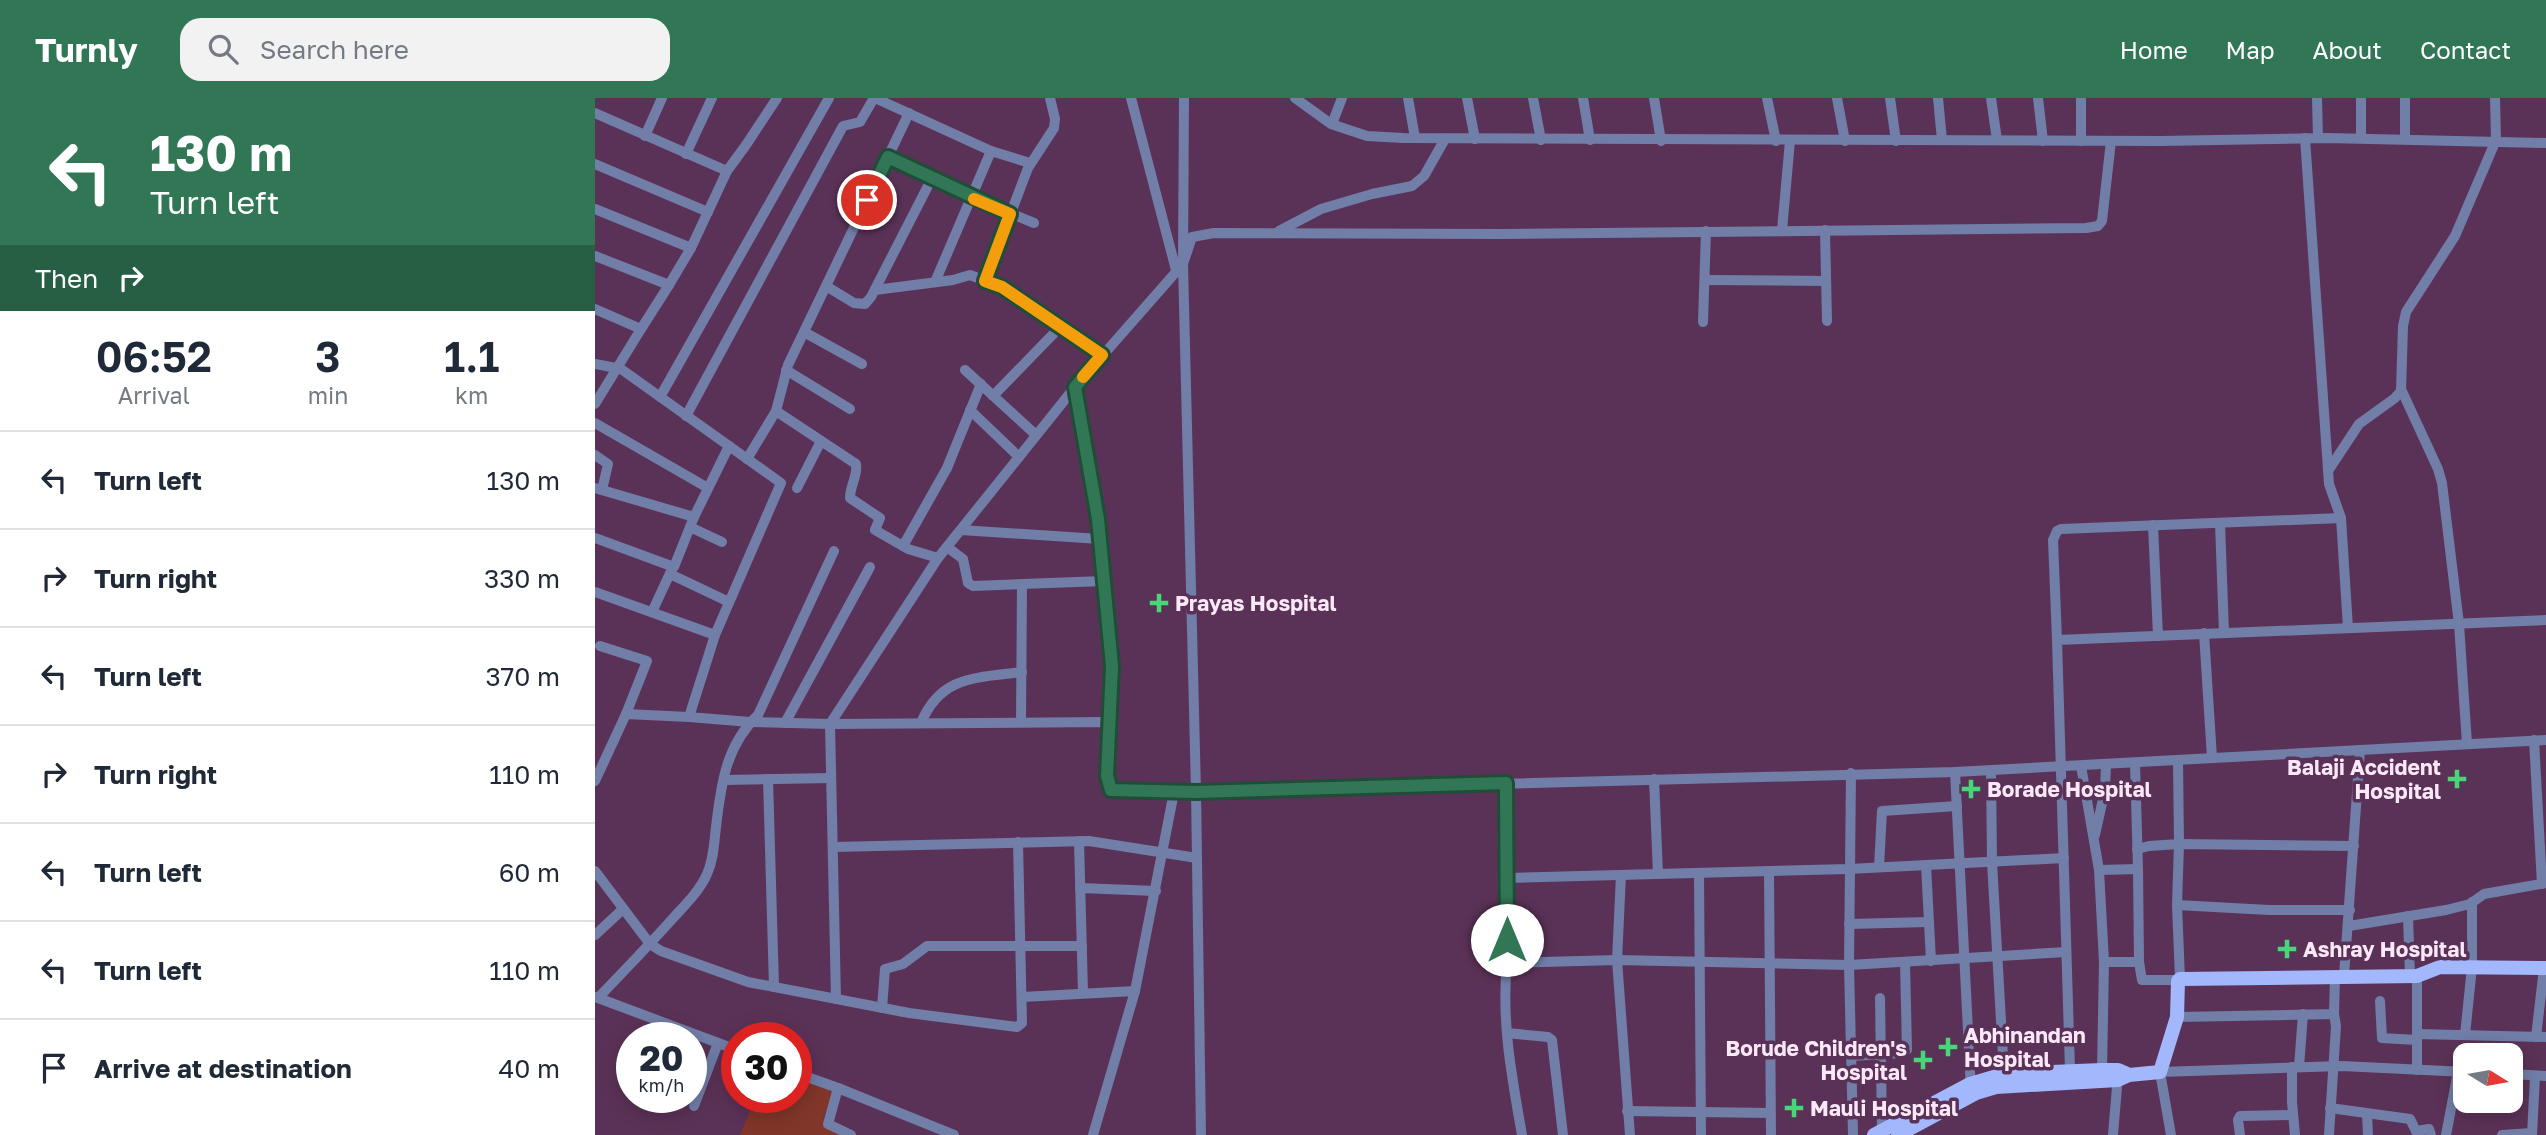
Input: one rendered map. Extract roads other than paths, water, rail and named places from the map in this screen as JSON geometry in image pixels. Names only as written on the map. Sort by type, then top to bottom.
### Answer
[{"type":"main road","points":[[1898,1135],[1971,1090],[2011,1084],[2159,1072],[2177,1017],[2179,979],[2413,976],[2440,967],[2545,968]]},
{"type":"main road","points":[[1878,1133],[2004,1074],[2102,1070],[2122,1075]]},
{"type":"street","points":[[645,136],[662,98]]},
{"type":"street","points":[[686,154],[712,98]]},
{"type":"street","points":[[595,404],[691,247],[727,170],[776,98]]},
{"type":"street","points":[[660,397],[829,98]]},
{"type":"street","points":[[985,281],[1030,163],[1055,124],[1050,98]]},
{"type":"street","points":[[1132,98],[1179,267]]},
{"type":"street","points":[[1184,98],[1179,267],[1196,792],[1201,1135]]},
{"type":"street","points":[[1332,124],[1342,98]]},
{"type":"street","points":[[1408,98],[1415,138]]},
{"type":"street","points":[[1467,98],[1475,139]]},
{"type":"street","points":[[1533,98],[1541,140]]},
{"type":"street","points":[[1583,98],[1590,140]]},
{"type":"street","points":[[1654,98],[1661,141]]},
{"type":"street","points":[[1767,98],[1776,141]]},
{"type":"street","points":[[1837,98],[1845,141]]},
{"type":"street","points":[[1890,98],[1896,141]]},
{"type":"street","points":[[1938,98],[1942,140]]},
{"type":"street","points":[[1991,98],[1997,140]]},
{"type":"street","points":[[2038,98],[2043,141]]},
{"type":"street","points":[[2081,98],[2081,141]]},
{"type":"street","points":[[2317,98],[2318,138]]},
{"type":"street","points":[[2361,98],[2361,138]]},
{"type":"street","points":[[2405,98],[2405,139]]},
{"type":"street","points":[[2467,744],[2459,624],[2440,475],[2401,389],[2403,326],[2406,312],[2455,236],[2496,140],[2495,98]]},
{"type":"street","points":[[686,416],[842,126],[860,122],[871,99],[909,113],[991,151],[1030,163]]},
{"type":"street","points":[[1300,100],[1332,124],[1367,136],[1415,138],[1661,141],[2361,138],[2546,143]]},
{"type":"street","points":[[595,113],[727,170]]},
{"type":"street","points":[[747,460],[776,411],[786,370],[909,113]]},
{"type":"street","points":[[2305,138],[2328,471],[2341,519],[2348,628]]},
{"type":"street","points":[[1275,233],[1321,209],[1412,186],[1425,176],[1445,139]]},
{"type":"street","points":[[1782,230],[1790,141]]},
{"type":"street","points":[[836,999],[830,724],[938,558],[1075,387],[1179,267],[1192,237],[1214,233],[2086,228],[2098,226],[2102,220],[2111,141]]},
{"type":"street","points":[[935,282],[991,151]]},
{"type":"street","points":[[888,157],[1034,223]]},
{"type":"street","points":[[595,164],[708,212]]},
{"type":"street","points":[[826,286],[859,305],[865,304],[875,290],[932,178]]},
{"type":"street","points":[[595,209],[691,247]]},
{"type":"street","points":[[1825,230],[1827,321]]},
{"type":"street","points":[[1703,322],[1706,232]]},
{"type":"street","points":[[595,256],[669,285]]},
{"type":"street","points":[[875,290],[970,275],[1002,287],[1102,355]]},
{"type":"street","points":[[1705,281],[1826,281]]},
{"type":"street","points":[[595,309],[641,329]]},
{"type":"street","points":[[993,396],[1060,327]]},
{"type":"street","points":[[804,332],[862,364]]},
{"type":"street","points":[[595,364],[616,368],[781,484],[715,635],[689,717]]},
{"type":"street","points":[[786,370],[851,409]]},
{"type":"street","points":[[965,370],[1036,435]]},
{"type":"street","points":[[903,546],[947,468],[981,384]]},
{"type":"street","points":[[1075,387],[1100,538],[1112,666],[1107,776],[1111,790],[1196,792],[1955,772],[2546,740]]},
{"type":"street","points":[[2328,471],[2359,425],[2395,398],[2401,389]]},
{"type":"street","points":[[970,410],[1019,457]]},
{"type":"street","points":[[776,411],[856,464],[858,471],[851,485],[850,498],[880,517],[875,530],[903,546],[938,558]]},
{"type":"street","points":[[595,423],[708,488]]},
{"type":"street","points":[[797,488],[821,441]]},
{"type":"street","points":[[652,612],[729,446]]},
{"type":"street","points":[[595,455],[609,466],[598,489],[692,522],[722,542]]},
{"type":"street","points":[[2070,1070],[2053,540],[2057,531],[2341,519]]},
{"type":"street","points":[[2220,523],[2224,633]]},
{"type":"street","points":[[2153,525],[2158,636]]},
{"type":"street","points":[[961,530],[1100,538]]},
{"type":"street","points":[[595,538],[672,571],[729,602]]},
{"type":"street","points":[[947,547],[963,559],[970,585],[1104,581]]},
{"type":"street","points":[[721,1044],[597,998],[699,889],[707,874],[713,858],[730,752],[750,722],[758,715],[834,551]]},
{"type":"street","points":[[785,723],[870,567]]},
{"type":"street","points":[[1021,722],[1022,584]]},
{"type":"street","points":[[595,592],[715,635]]},
{"type":"street","points":[[2057,640],[2546,620]]},
{"type":"street","points":[[2204,633],[2212,758]]},
{"type":"street","points":[[595,658],[598,645],[647,662],[595,781]]},
{"type":"street","points":[[922,723],[929,705],[957,683],[1022,672]]},
{"type":"street","points":[[626,714],[830,724],[1109,722]]},
{"type":"street","points":[[2349,926],[2446,910],[2472,902],[2484,894],[2544,883],[2541,781],[2534,740]]},
{"type":"street","points":[[2329,1135],[2336,1026],[2334,1014],[2349,926],[2360,750]]},
{"type":"street","points":[[2135,763],[2139,962],[2142,980],[2179,979],[2178,760]]},
{"type":"street","points":[[2094,841],[2105,790],[2106,765]]},
{"type":"street","points":[[2081,766],[2099,870],[2104,962],[2102,1070]]},
{"type":"street","points":[[1990,770],[1992,862],[2004,1074]]},
{"type":"street","points":[[1955,772],[1971,1090]]},
{"type":"street","points":[[1851,773],[1849,965],[1853,1135]]},
{"type":"street","points":[[725,779],[831,778]]},
{"type":"street","points":[[768,779],[774,987]]},
{"type":"street","points":[[1654,779],[1658,874]]},
{"type":"street","points":[[1506,783],[1507,1033],[1522,1135]]},
{"type":"street","points":[[1093,1135],[1135,991],[1174,792]]},
{"type":"street","points":[[1879,867],[1882,811],[1957,806]]},
{"type":"street","points":[[832,847],[1079,841],[1197,858]]},
{"type":"street","points":[[1079,841],[1083,993]]},
{"type":"street","points":[[596,874],[650,944],[661,951],[730,976],[774,987],[882,1008],[1017,1027],[1022,1023],[1018,842]]},
{"type":"street","points":[[2137,849],[2179,845],[2354,846]]},
{"type":"street","points":[[1507,878],[1849,869],[2064,858]]},
{"type":"street","points":[[1926,865],[1931,961]]},
{"type":"street","points":[[2099,870],[2138,869]]},
{"type":"street","points":[[1769,871],[1770,1135]]},
{"type":"street","points":[[1699,873],[1701,1135]]},
{"type":"street","points":[[1621,875],[1617,960],[1630,1135]]},
{"type":"street","points":[[1080,888],[1156,891]]},
{"type":"street","points":[[2465,1035],[2472,967],[2472,902]]},
{"type":"street","points":[[2177,905],[2269,911],[2350,910]]},
{"type":"street","points":[[595,935],[624,909]]},
{"type":"street","points":[[2408,916],[2417,1070]]},
{"type":"street","points":[[1849,924],[1929,922]]},
{"type":"street","points":[[882,1008],[884,969],[903,964],[924,947],[1082,946]]},
{"type":"street","points":[[1507,963],[1617,960],[1849,965],[2066,952]]},
{"type":"street","points":[[1851,1056],[1903,1053],[1908,1048],[1905,962]]},
{"type":"street","points":[[2104,962],[2139,962]]},
{"type":"street","points":[[2380,1001],[2382,1038],[2465,1035],[2541,1037],[2545,968]]},
{"type":"street","points":[[1022,997],[1135,991]]},
{"type":"street","points":[[1878,1133],[1880,998]]},
{"type":"street","points":[[2295,1135],[2293,1115],[2296,1067],[2303,1014]]},
{"type":"street","points":[[2177,1017],[2334,1014]]},
{"type":"street","points":[[1507,1033],[1548,1037],[1552,1040],[1563,1135]]},
{"type":"street","points":[[707,1072],[718,1043]]},
{"type":"street","points":[[2171,1135],[2159,1072],[2296,1067],[2453,1072]]},
{"type":"street","points":[[2113,1135],[2122,1075]]},
{"type":"street","points":[[2523,1075],[2541,1076],[2532,1132]]},
{"type":"street","points":[[812,1079],[954,1135]]},
{"type":"street","points":[[838,1088],[828,1124],[851,1135]]},
{"type":"street","points":[[2446,1135],[2453,1107]]},
{"type":"street","points":[[2330,1108],[2410,1119],[2416,1131],[2429,1129],[2431,1135]]},
{"type":"street","points":[[1627,1111],[1770,1113]]},
{"type":"street","points":[[2367,1114],[2368,1135]]},
{"type":"street","points":[[2240,1135],[2240,1116],[2293,1115]]},
{"type":"street","points":[[2504,1135],[2546,1130]]},
{"type":"place","name":"Prayas Hospital","points":[[1159,603]]},
{"type":"place","name":"Balaji Accident Hospital","points":[[2457,779]]},
{"type":"place","name":"Borade Hospital","points":[[1971,789]]},
{"type":"place","name":"Ashray Hospital","points":[[2287,949]]},
{"type":"place","name":"Abhinandan Hospital","points":[[1948,1047]]},
{"type":"place","name":"Borude Children's Hospital","points":[[1923,1060]]},
{"type":"place","name":"Mauli Hospital","points":[[1794,1108]]}]
